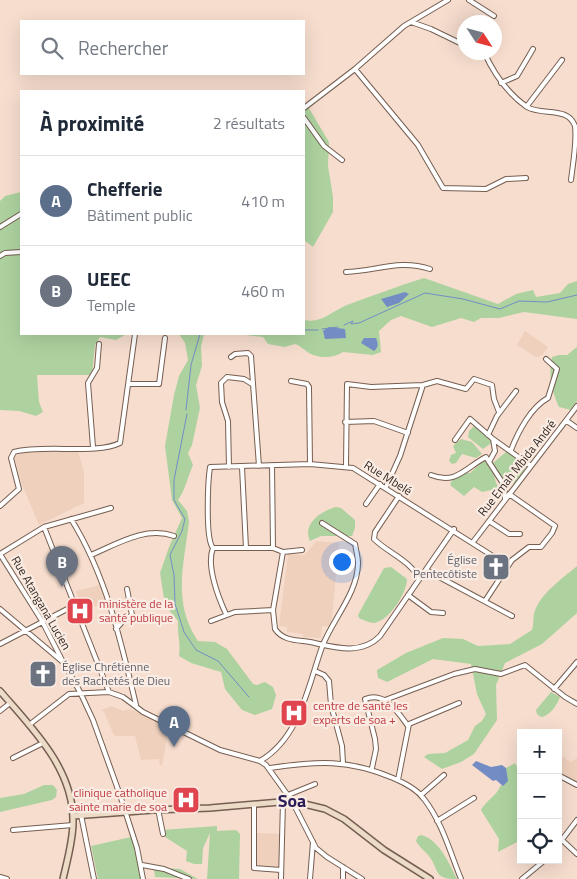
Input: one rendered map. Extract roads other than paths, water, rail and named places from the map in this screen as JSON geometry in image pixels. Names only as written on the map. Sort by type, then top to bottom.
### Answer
[{"type":"street","points":[[305,107],[355,69],[410,22],[448,0]]},
{"type":"street","points":[[469,0],[492,15]]},
{"type":"street","points":[[410,22],[431,29],[457,42]]},
{"type":"street","points":[[501,83],[517,76],[533,49]]},
{"type":"street","points":[[488,60],[501,83],[527,106],[542,112],[562,113],[570,118],[575,128],[576,138],[572,178],[566,177]]},
{"type":"street","points":[[527,106],[562,60]]},
{"type":"street","points":[[355,69],[418,145],[443,188],[486,189],[506,179],[526,178]]},
{"type":"street","points":[[305,119],[324,146],[342,160]]},
{"type":"street","points":[[567,164],[573,164]]},
{"type":"street","points":[[0,227],[20,215]]},
{"type":"street","points":[[0,256],[5,253],[20,252]]},
{"type":"street","points":[[346,272],[370,270],[383,265],[415,264],[430,269]]},
{"type":"street","points":[[0,506],[19,489],[11,458],[14,452],[29,448],[93,447],[120,443],[135,335]]},
{"type":"street","points":[[129,384],[159,384],[165,338]]},
{"type":"street","points":[[93,447],[88,383],[98,368],[98,344]]},
{"type":"street","points":[[232,357],[235,354],[250,354],[259,466]]},
{"type":"street","points":[[511,450],[518,434],[539,403],[548,398],[558,369],[546,359]]},
{"type":"street","points":[[229,467],[228,421],[222,402],[221,383],[227,377],[241,378],[252,384]]},
{"type":"street","points":[[346,466],[345,422],[347,384],[371,387],[423,385],[436,381],[466,389],[474,379],[492,385],[494,399],[499,412]]},
{"type":"street","points":[[291,381],[307,384],[309,387],[310,464]]},
{"type":"street","points":[[386,487],[408,433],[423,385]]},
{"type":"street","points":[[488,435],[499,412],[516,391]]},
{"type":"street","name":"Rue Emah Mbida André","points":[[473,542],[577,406]]},
{"type":"street","points":[[455,440],[470,419],[493,439],[531,466]]},
{"type":"street","points":[[345,422],[374,421],[408,433]]},
{"type":"street","points":[[567,421],[577,428]]},
{"type":"street","points":[[489,462],[494,452],[493,439]]},
{"type":"street","points":[[431,475],[447,479],[464,472],[486,457],[504,485],[505,500]]},
{"type":"street","name":"Rue Mbelé","points":[[213,548],[210,543],[209,520],[210,467],[310,464],[346,466],[363,472],[507,565]]},
{"type":"street","points":[[272,465],[273,548]]},
{"type":"street","points":[[242,467],[246,548]]},
{"type":"street","points":[[366,504],[380,484]]},
{"type":"street","points":[[485,601],[507,565],[529,548],[541,546],[552,534],[555,526],[509,494]]},
{"type":"street","points":[[399,496],[375,532],[374,539],[382,547],[410,566],[419,579]]},
{"type":"street","points":[[0,554],[44,527],[110,508]]},
{"type":"street","points":[[71,520],[91,555],[116,629],[136,706]]},
{"type":"street","points":[[489,521],[509,534],[520,534]]},
{"type":"street","points":[[260,761],[277,748],[297,719],[322,646],[351,591],[358,564],[355,544],[322,523]]},
{"type":"street","points":[[44,527],[109,692]]},
{"type":"street","points":[[283,552],[272,610],[275,629],[278,634],[283,637],[337,649],[368,645],[380,636],[454,529]]},
{"type":"street","points":[[91,555],[142,534],[167,533],[174,536]]},
{"type":"street","points":[[226,614],[216,590],[210,556],[213,548],[273,548],[283,552],[302,550]]},
{"type":"street","name":"Rue Atangana Lucien","points":[[0,554],[42,621],[93,720],[142,866],[142,879]]},
{"type":"street","points":[[426,570],[512,616]]},
{"type":"street","points":[[116,629],[132,615],[127,589]]},
{"type":"street","points":[[408,595],[430,612],[443,614]]},
{"type":"street","points":[[0,644],[75,605]]},
{"type":"street","points":[[0,609],[64,663]]},
{"type":"street","points":[[211,622],[226,614],[272,610]]},
{"type":"street","points":[[554,689],[577,662]]},
{"type":"street","points":[[385,700],[454,674],[475,669],[502,674],[525,665],[554,689],[577,704]]},
{"type":"street","points":[[315,671],[324,675],[329,681],[331,705],[342,746],[343,763]]},
{"type":"street","points":[[0,691],[43,743],[66,781],[73,825],[63,879]]},
{"type":"street","points":[[29,725],[60,699],[69,694],[109,692],[123,697],[143,712],[220,750],[260,761],[270,768],[288,794],[313,842],[327,857],[362,879]]},
{"type":"street","points":[[372,768],[376,749],[374,732],[365,701],[371,697],[385,700],[395,708],[408,726]]},
{"type":"street","points":[[398,780],[408,726],[412,722],[459,702]]},
{"type":"street","points":[[0,711],[10,703]]},
{"type":"street","points":[[13,758],[43,743]]},
{"type":"street","points":[[270,768],[343,763],[372,768],[398,780],[421,795],[437,821],[461,879]]},
{"type":"street","points":[[421,795],[444,775]]},
{"type":"street","points":[[562,777],[577,785]]},
{"type":"street","points":[[288,794],[315,784]]},
{"type":"street","points":[[437,821],[474,798]]},
{"type":"street","points":[[73,816],[292,801],[325,809],[344,819],[384,850],[430,879]]},
{"type":"street","points":[[281,879],[283,802]]},
{"type":"street","points":[[254,804],[254,868],[281,870]]},
{"type":"street","points":[[158,810],[163,834]]},
{"type":"street","points":[[81,815],[94,879]]},
{"type":"street","points":[[577,820],[562,840],[577,854]]},
{"type":"street","points":[[13,830],[73,825]]},
{"type":"street","points":[[310,879],[313,842]]},
{"type":"street","points":[[522,879],[540,864]]},
{"type":"street","points":[[142,866],[175,872],[189,879]]},
{"type":"street","points":[[343,867],[343,879]]},
{"type":"street","points":[[1,878],[7,879]]},
{"type":"water","points":[[405,292],[409,294],[399,303],[387,307],[381,299]]},
{"type":"water","points":[[329,327],[345,329],[346,338],[325,339],[323,331]]},
{"type":"water","points":[[364,338],[376,338],[378,345],[374,351],[361,343]]},
{"type":"water","points":[[476,761],[491,767],[502,765],[506,768],[508,781],[503,786],[496,780],[493,781],[472,765]]},
{"type":"waterway","points":[[344,325],[353,321],[351,324],[359,323],[425,293],[463,299],[500,309],[519,301],[547,302],[577,295]]},
{"type":"waterway","points":[[322,329],[338,327]]},
{"type":"waterway","points":[[305,330],[318,330]]},
{"type":"waterway","points":[[186,410],[191,365],[200,335]]},
{"type":"waterway","points":[[187,414],[174,480],[174,500],[185,519],[182,531],[170,555],[174,575],[175,604],[184,632],[196,650],[218,661],[249,697]]},
{"type":"place","name":"Église Pentecôtiste","points":[[496,567]]},
{"type":"place","name":"UEEC","points":[[62,587]]},
{"type":"place","name":"ministère de la santé publique","points":[[80,611]]},
{"type":"place","name":"Église Chrétienne des Rachetés de Dieu","points":[[43,674]]},
{"type":"place","name":"centre de santé les experts de soa +","points":[[294,713]]},
{"type":"place","name":"Chefferie","points":[[174,747]]},
{"type":"place","name":"clinique catholique sainte marie de soa","points":[[186,800]]},
{"type":"district","name":"Soa","points":[[292,801]]}]
